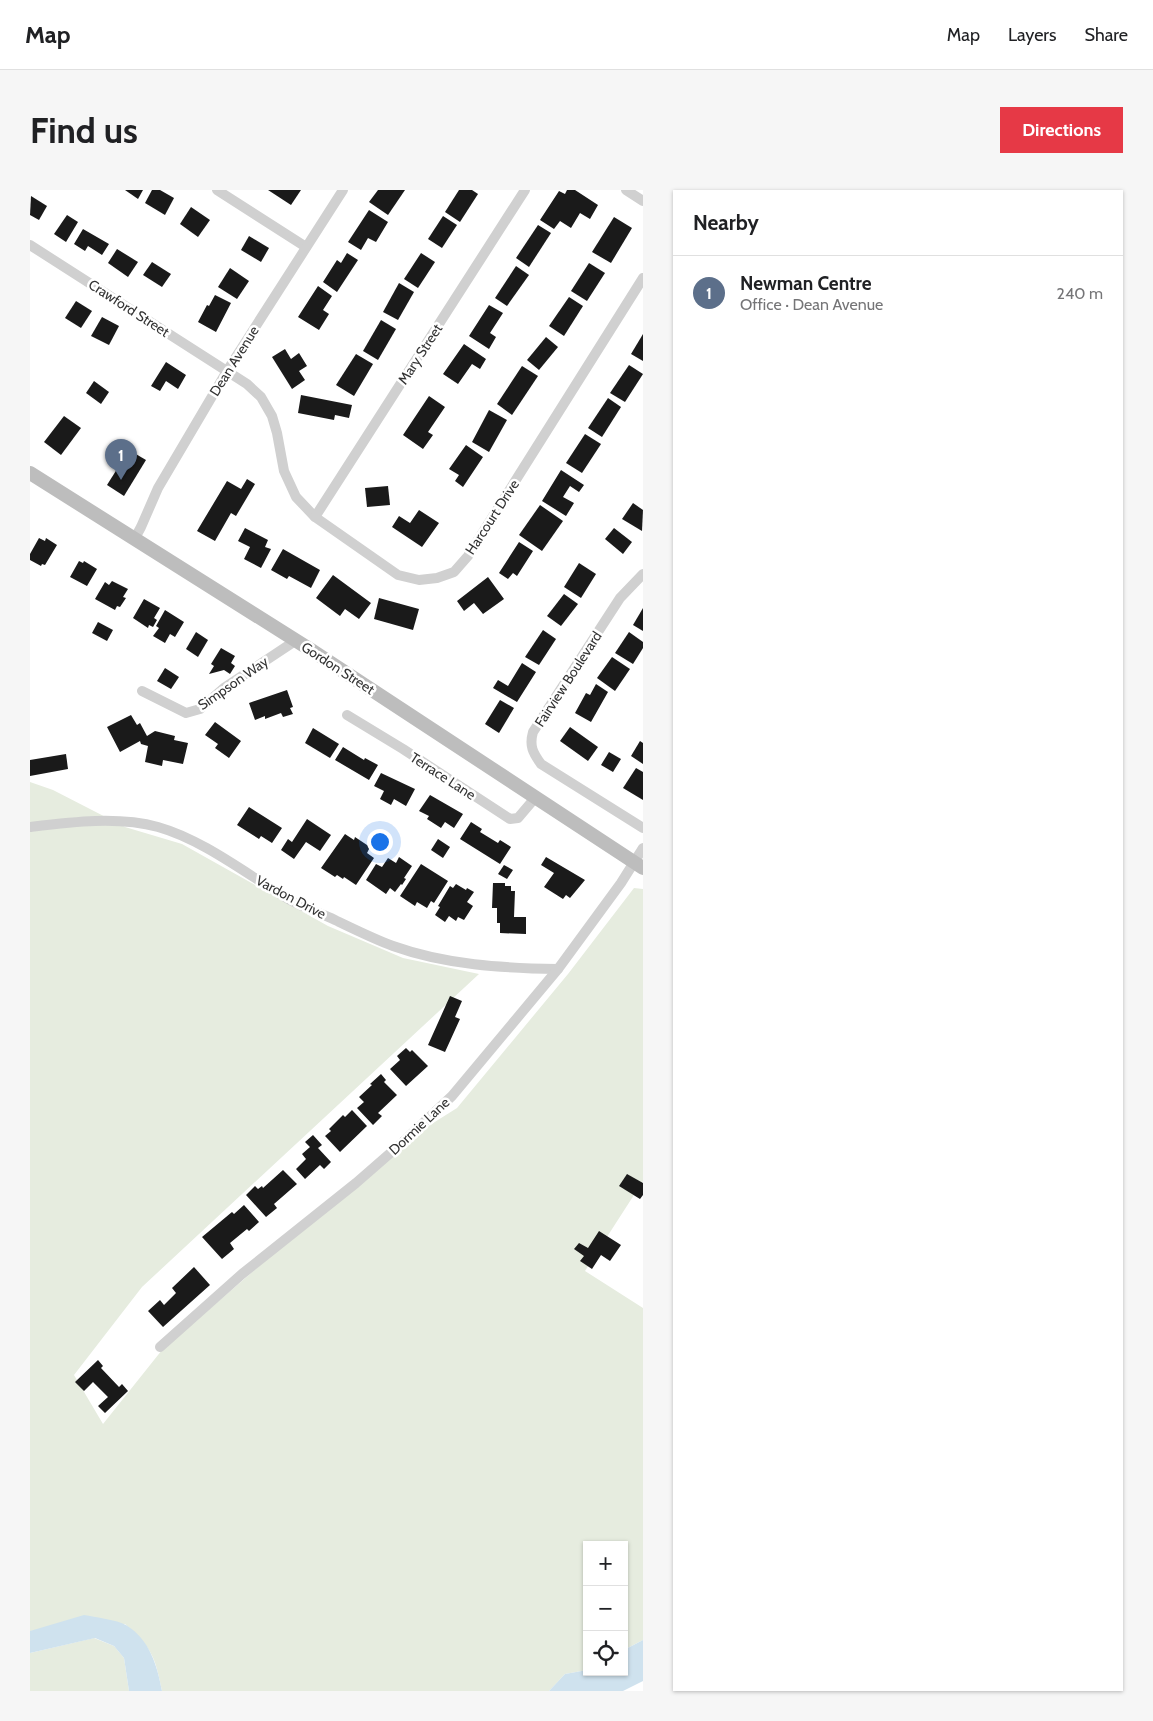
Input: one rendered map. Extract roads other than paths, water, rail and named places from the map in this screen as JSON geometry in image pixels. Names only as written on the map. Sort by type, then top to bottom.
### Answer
[{"type":"main road","name":"Gordon Street","points":[[30,473],[295,641],[638,865]]},
{"type":"street","points":[[217,190],[306,248]]},
{"type":"street","name":"Dean Avenue","points":[[135,538],[158,488],[227,371],[343,190]]},
{"type":"street","name":"Mary Street","points":[[315,518],[525,190]]},
{"type":"street","points":[[626,190],[643,201]]},
{"type":"street","name":"Crawford Street","points":[[30,245],[227,371]]},
{"type":"street","name":"Harcourt Drive","points":[[227,371],[247,384],[260,397],[272,416],[284,471],[296,498],[315,518],[398,574],[419,580],[437,578],[454,572],[468,556],[643,278]]},
{"type":"street","name":"Fairview Boulevard","points":[[643,574],[620,598],[533,732],[530,740],[532,752],[541,764],[643,828]]},
{"type":"street","name":"Simpson Way","points":[[142,692],[186,713],[200,709],[224,688],[295,641]]},
{"type":"street","name":"Terrace Lane","points":[[347,715],[510,819],[518,818],[534,798]]},
{"type":"street","name":"Vardon Drive","points":[[30,827],[88,821],[156,826],[194,841],[292,901],[394,946],[472,965],[558,969]]},
{"type":"street","name":"Dormie Lane","points":[[160,1347],[242,1274],[404,1142],[452,1096],[558,969],[621,883],[638,865],[643,848]]},
{"type":"water","points":[[84,1615],[117,1622],[126,1625],[134,1631],[147,1646],[151,1654],[158,1672],[162,1691],[129,1691],[124,1658],[114,1646],[95,1638],[30,1653],[30,1631]]},
{"type":"water","points":[[643,1640],[643,1681],[623,1691],[549,1691],[565,1674],[583,1671],[583,1676],[628,1676],[628,1648]]},
{"type":"place","name":"Newman Centre","points":[[121,480]]}]
